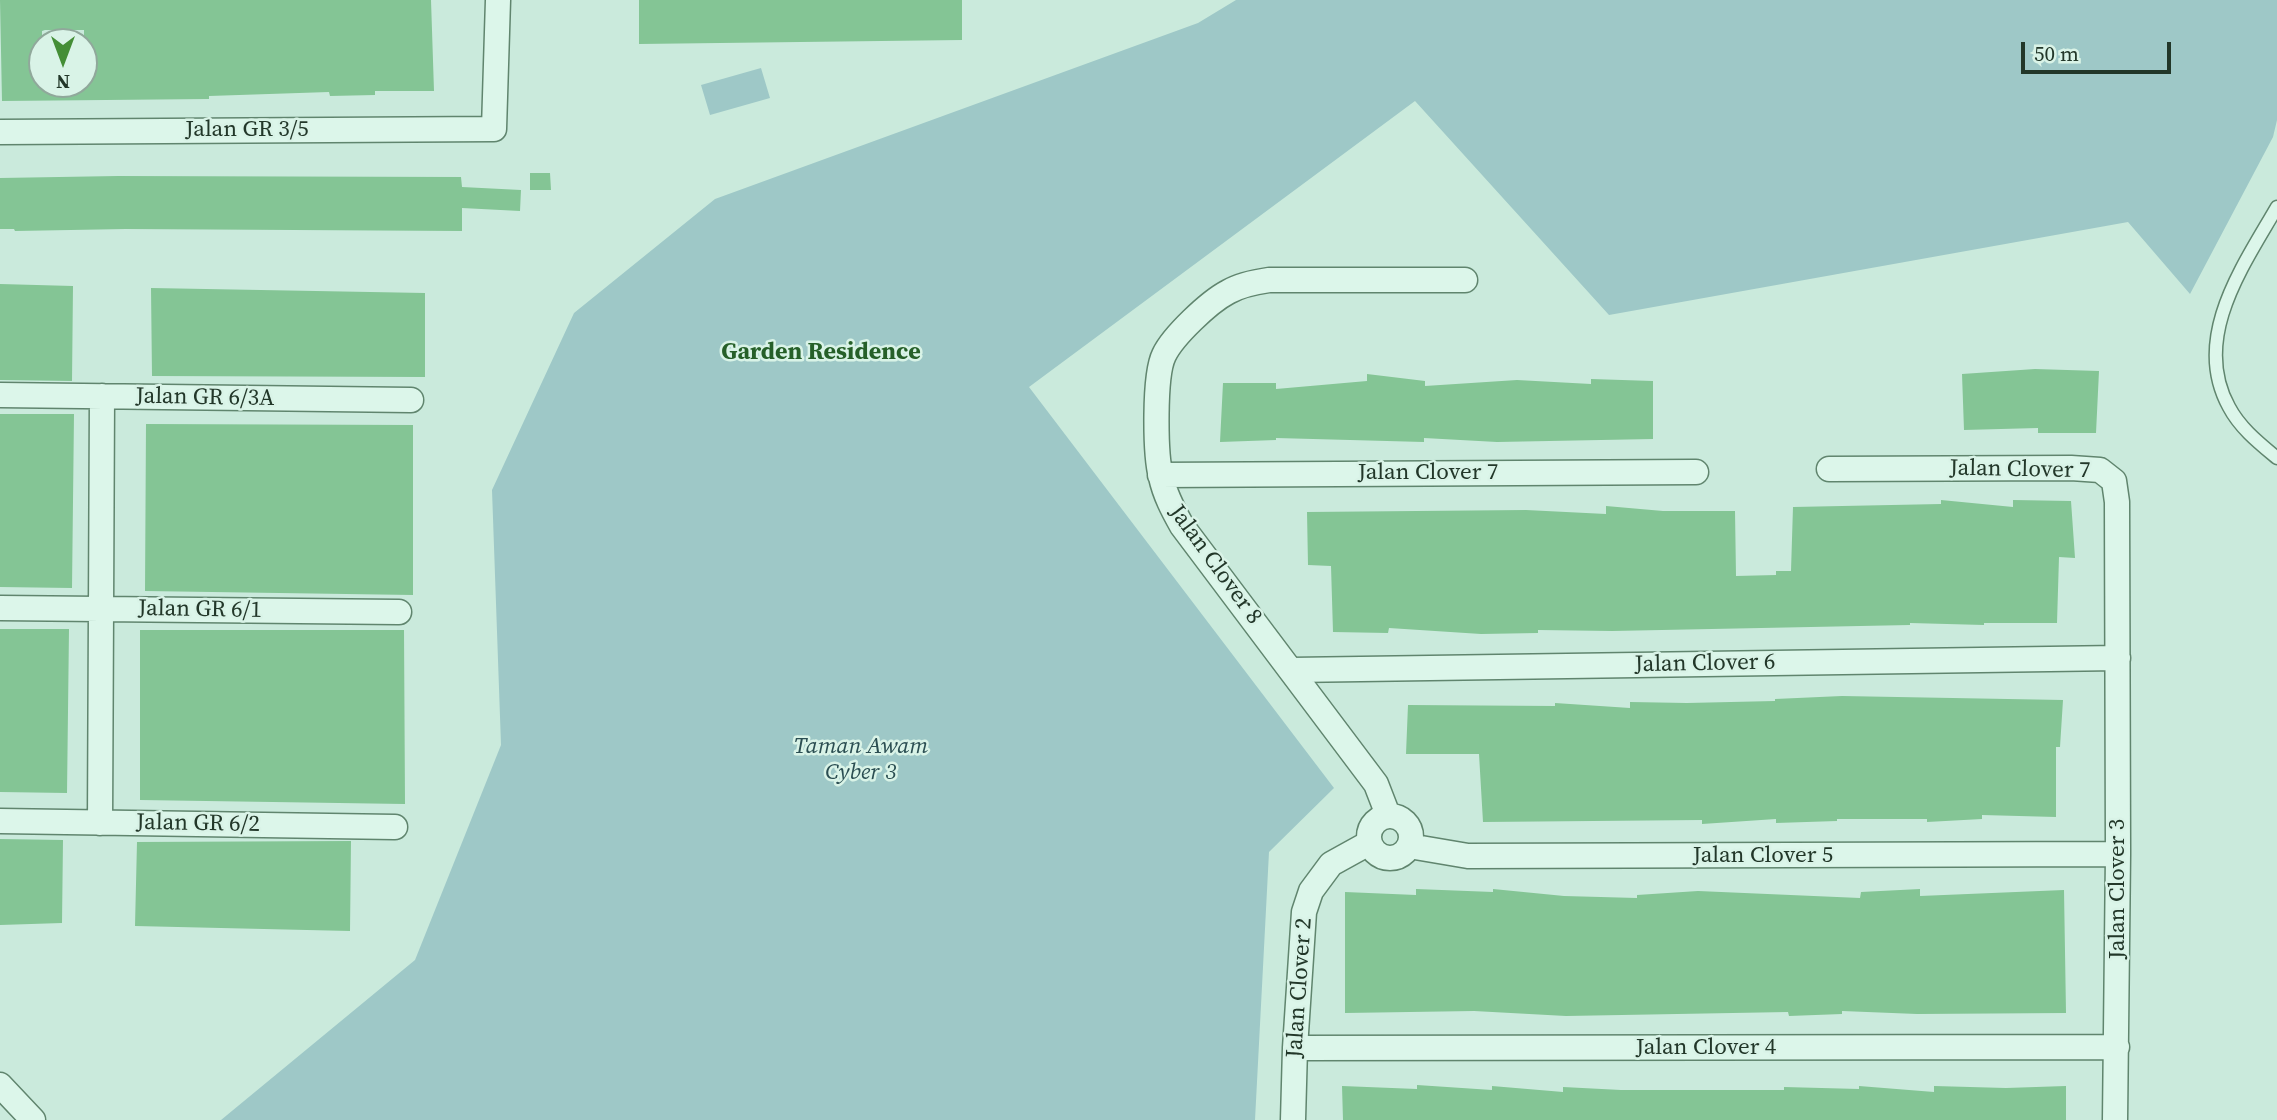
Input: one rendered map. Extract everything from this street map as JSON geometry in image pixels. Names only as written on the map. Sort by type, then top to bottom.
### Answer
[{"type":"street","name":"Jalan GR 3/5","points":[[0,132],[494,129],[498,0]]},
{"type":"street","name":"Jalan Clover 8","points":[[1388,815],[1376,783],[1182,526],[1169,504],[1160,475],[1156,386],[1163,357],[1177,334],[1227,292],[1247,284],[1269,280],[1465,280]]},
{"type":"street","name":"Jalan GR 6/3A","points":[[0,395],[411,400]]},
{"type":"street","points":[[100,823],[102,396]]},
{"type":"street","name":"Jalan Clover 7","points":[[1829,469],[2101,470],[2114,481],[2117,502],[2118,658]]},
{"type":"street","name":"Jalan Clover 7","points":[[1160,475],[1696,472]]},
{"type":"street","name":"Jalan GR 6/1","points":[[0,608],[400,612]]},
{"type":"street","name":"Jalan Clover 6","points":[[1292,670],[2118,658]]},
{"type":"street","name":"Jalan Clover 3","points":[[2115,1120],[2118,658]]},
{"type":"street","points":[[1388,815],[1401,818],[1411,833],[1405,852],[1392,858],[1378,855],[1369,843],[1369,830],[1372,825],[1376,820],[1388,815]]},
{"type":"street","name":"Jalan GR 6/2","points":[[0,821],[396,827]]},
{"type":"street","name":"Jalan Clover 2","points":[[1293,1120],[1294,1048],[1304,912],[1311,891],[1331,864],[1369,843]]},
{"type":"street","name":"Jalan Clover 5","points":[[1409,846],[1468,856],[2118,854]]},
{"type":"street","name":"Jalan Clover 4","points":[[1294,1048],[2117,1047]]},
{"type":"street","points":[[0,1085],[33,1120]]},
{"type":"lane","points":[[2277,207],[2244,264],[2220,318],[2215,347],[2219,379],[2229,407],[2251,436],[2277,458]]},
{"type":"green space","name":"Taman Awam Cyber 3","points":[[1236,0],[2277,0],[2277,120],[2273,137],[2190,294],[2128,222],[1609,315],[1415,101],[1029,387],[1334,788],[1269,852],[1255,1120],[221,1120],[415,960],[501,745],[492,490],[574,313],[715,199],[1198,23]]},
{"type":"green space","points":[[761,68],[770,98],[710,115],[701,85]]},
{"type":"building","points":[[0,0],[431,0],[434,91],[375,91],[375,95],[330,96],[329,92],[209,96],[209,99],[2,101]]},
{"type":"building","points":[[639,0],[962,0],[962,40],[639,44]]},
{"type":"building","points":[[530,173],[550,173],[551,190],[530,190]]},
{"type":"building","points":[[461,177],[462,187],[521,190],[520,211],[462,208],[462,231],[0,229],[0,178]]},
{"type":"building","points":[[0,284],[73,286],[72,381],[0,380]]},
{"type":"building","points":[[151,288],[425,293],[425,377],[152,376]]},
{"type":"building","points":[[2035,369],[2099,371],[2096,433],[2038,433],[2038,428],[1964,430],[1962,374]]},
{"type":"building","points":[[1367,374],[1425,381],[1425,386],[1517,380],[1591,384],[1591,379],[1653,381],[1653,439],[1497,442],[1424,438],[1424,442],[1276,438],[1220,442],[1223,383],[1276,383],[1276,389],[1367,381]]},
{"type":"building","points":[[0,414],[74,414],[72,588],[0,587]]},
{"type":"building","points":[[146,424],[413,425],[413,595],[145,591]]},
{"type":"building","points":[[1941,500],[2013,507],[2013,500],[2071,501],[2075,558],[2059,557],[2057,623],[1538,630],[1538,633],[1481,634],[1389,628],[1388,633],[1333,632],[1331,566],[1308,565],[1307,512],[1526,510],[1606,514],[1606,506],[1663,511],[1735,511],[1736,576],[1776,575],[1776,571],[1791,571],[1793,507],[1941,504]]},
{"type":"building","points":[[0,629],[69,629],[67,793],[0,792]]},
{"type":"building","points":[[140,630],[404,630],[405,804],[140,800]]},
{"type":"building","points":[[1842,696],[2063,700],[2060,747],[2056,747],[2056,817],[1982,815],[1982,819],[1927,822],[1927,819],[1837,819],[1776,823],[1776,819],[1702,824],[1702,820],[1483,822],[1479,754],[1406,754],[1408,705],[1555,706],[1555,703],[1630,708],[1630,702],[1775,701]]},
{"type":"building","points":[[0,839],[63,840],[62,923],[0,925]]},
{"type":"building","points":[[351,841],[350,931],[135,926],[137,842]]},
{"type":"building","points":[[1416,889],[1493,892],[1493,889],[1564,896],[1637,898],[1637,895],[1698,891],[1860,898],[1861,892],[1920,889],[1920,896],[2064,890],[2066,1013],[1917,1014],[1842,1011],[1842,1014],[1789,1016],[1788,1012],[1566,1016],[1474,1011],[1345,1013],[1345,892],[1416,895]]},
{"type":"building","points":[[1417,1085],[1492,1090],[1492,1086],[1563,1092],[1563,1087],[1621,1090],[1784,1090],[1784,1087],[1859,1089],[1859,1086],[1934,1092],[1934,1086],[2066,1086],[2066,1120],[1343,1120],[1342,1086],[1417,1089]]},
{"type":"district","name":"Garden Residence","points":[[821,353]]}]
